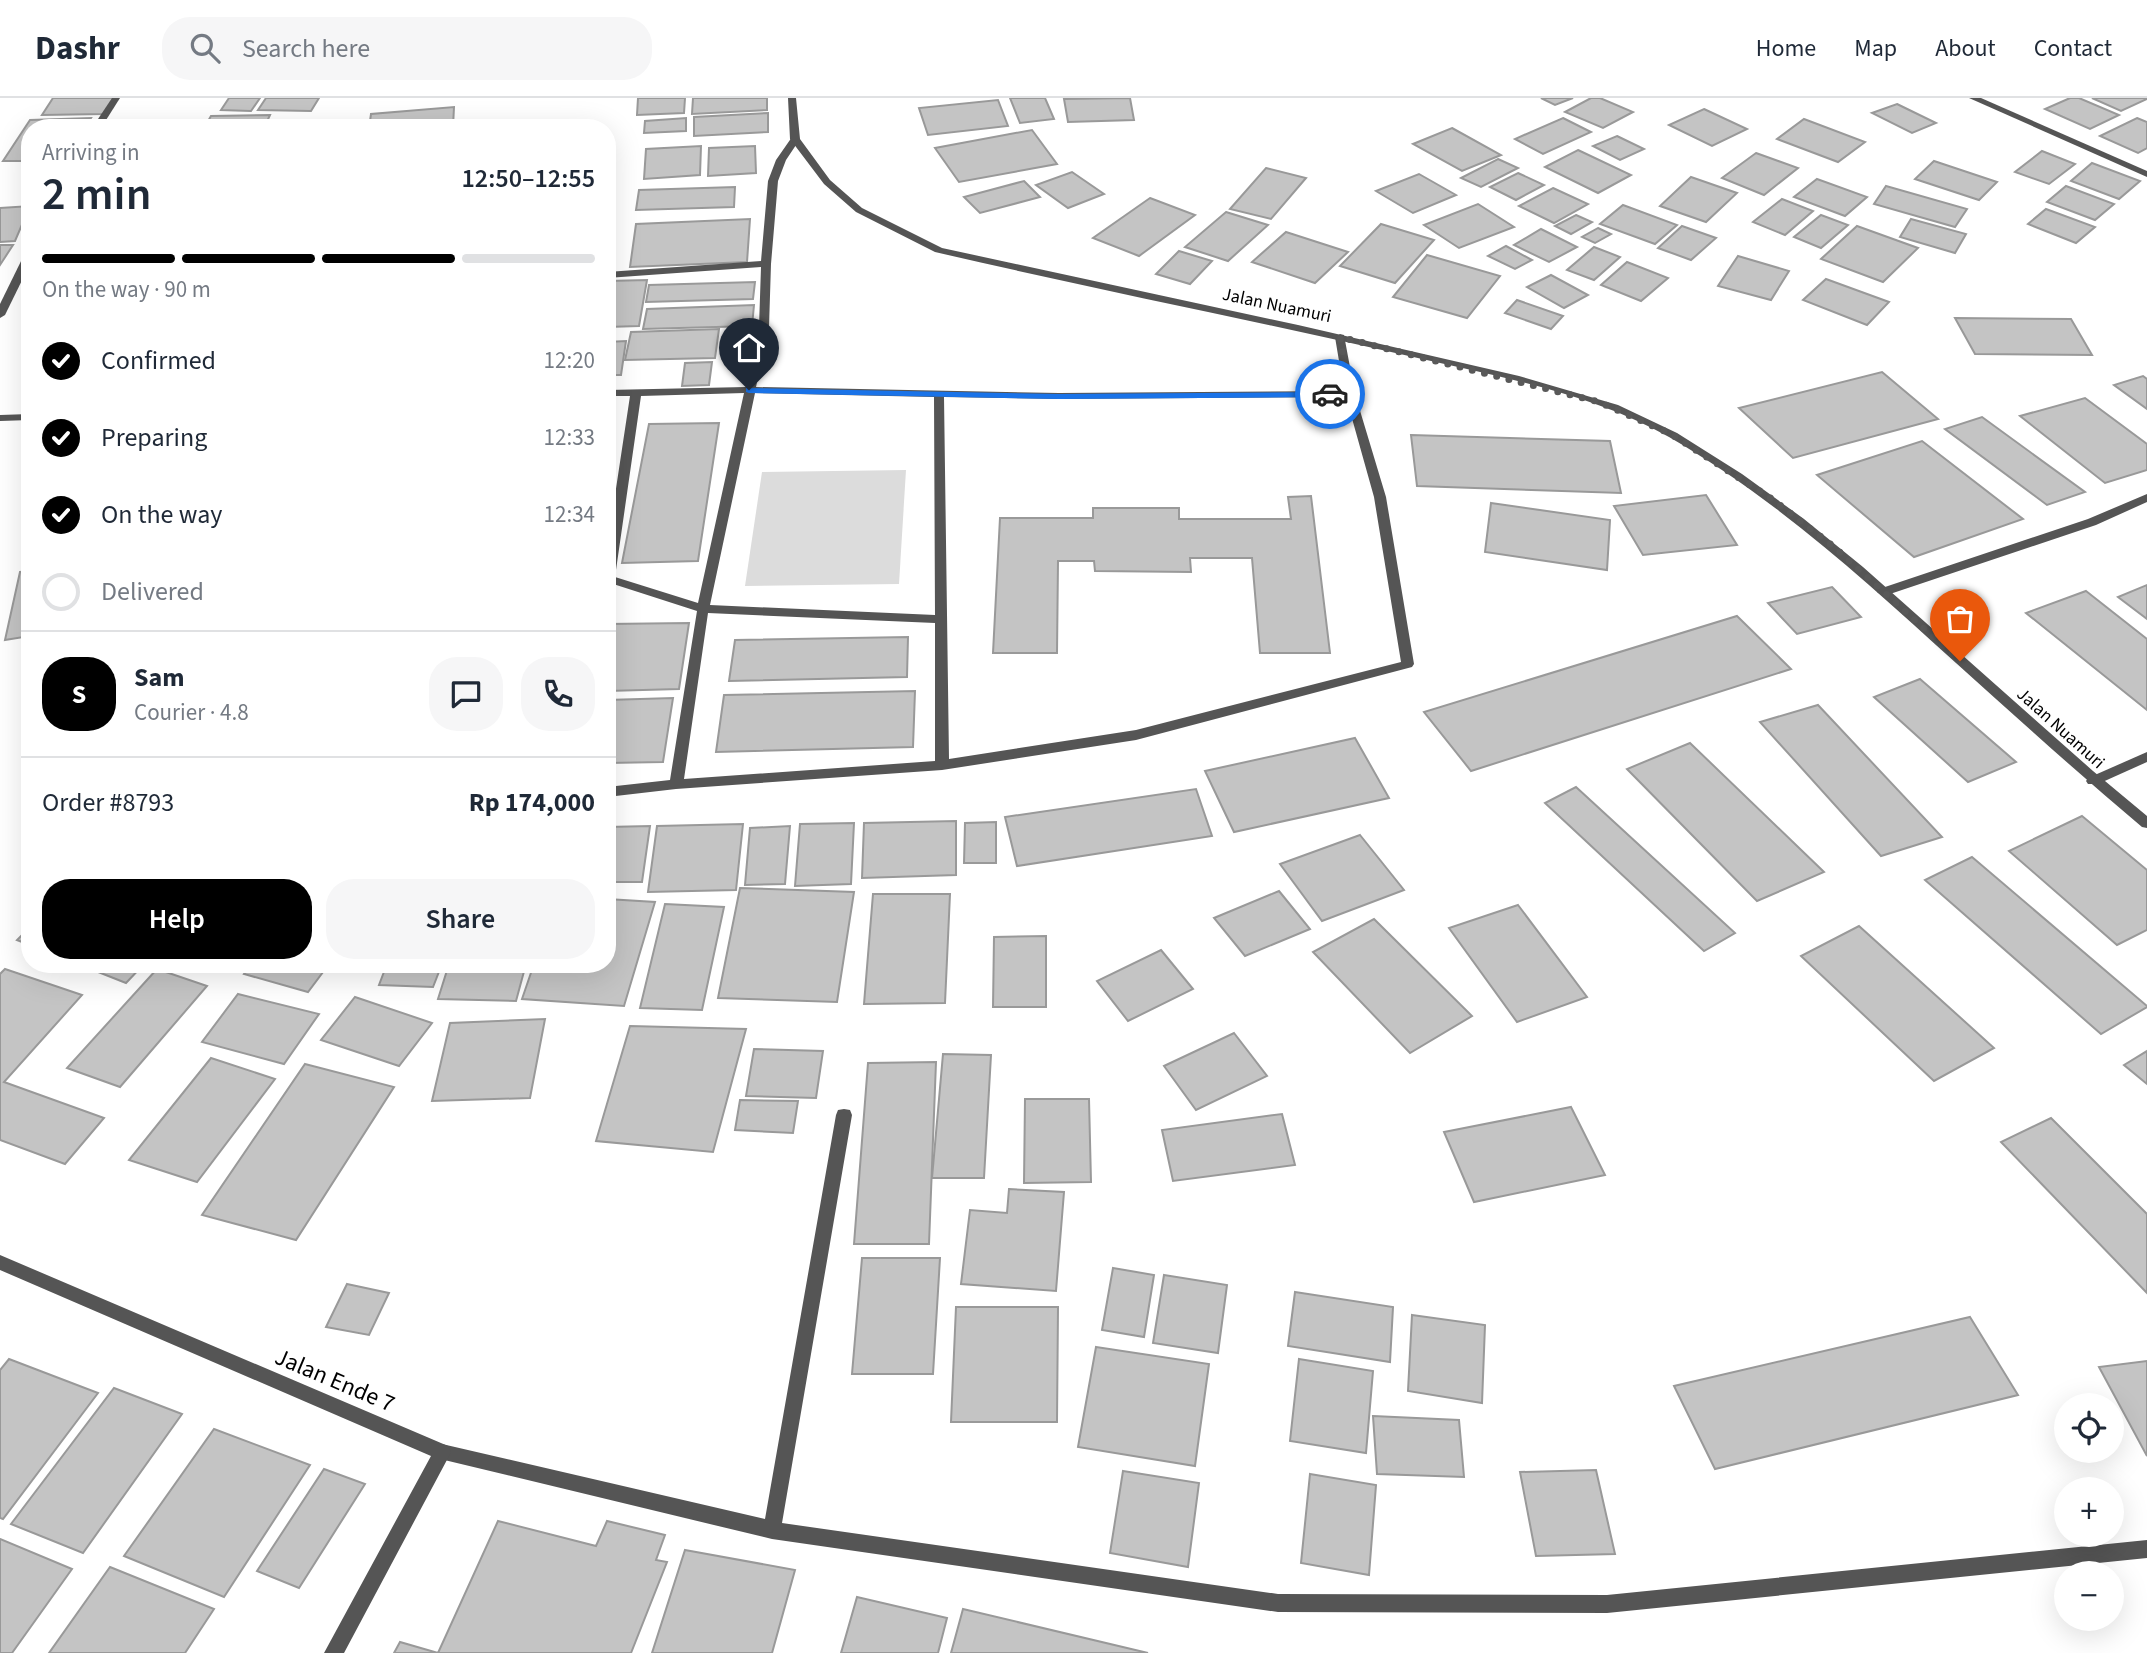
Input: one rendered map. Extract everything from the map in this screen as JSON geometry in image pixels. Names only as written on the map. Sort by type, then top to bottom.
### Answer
[{"type":"street","points":[[102,119],[116,98]]},
{"type":"street","points":[[676,784],[703,608],[764,327],[773,181],[780,160],[795,139],[792,98]]},
{"type":"street","points":[[1973,98],[2147,174]]},
{"type":"street","name":"Jalan Nuamuri","points":[[795,139],[827,182],[859,210],[939,250],[1340,337],[1599,402],[1671,434],[1772,499],[1834,547],[2093,781],[2147,823]]},
{"type":"street","points":[[616,274],[766,264]]},
{"type":"street","points":[[0,315],[21,272]]},
{"type":"street","points":[[616,791],[676,784],[943,765],[1136,735],[1408,664],[1380,497],[1350,394],[1340,337]]},
{"type":"street","points":[[616,392],[749,390],[939,394],[1350,394]]},
{"type":"street","points":[[616,525],[636,391]]},
{"type":"street","points":[[939,394],[943,765]]},
{"type":"street","points":[[0,418],[21,417]]},
{"type":"street","points":[[1883,592],[2092,522],[2147,498]]},
{"type":"street","points":[[616,581],[703,608],[942,619]]},
{"type":"street","points":[[2093,781],[2147,757]]},
{"type":"street","points":[[772,1530],[844,1115]]},
{"type":"street","name":"Jalan Ende 7","points":[[0,1262],[442,1452],[772,1530],[1278,1603],[1607,1604],[2147,1549]]},
{"type":"street","points":[[334,1653],[442,1452]]},
{"type":"shaded area","points":[[906,470],[899,584],[745,586],[762,472]]},
{"type":"building","points":[[53,98],[114,98],[105,114],[42,115]]},
{"type":"building","points":[[229,98],[260,98],[251,111],[221,110]]},
{"type":"building","points":[[266,98],[319,98],[311,111],[258,110]]},
{"type":"building","points":[[638,98],[685,98],[684,113],[637,115]]},
{"type":"building","points":[[693,98],[767,98],[767,110],[692,114]]},
{"type":"building","points":[[1010,98],[1045,98],[1054,119],[1020,123]]},
{"type":"building","points":[[1130,98],[1134,120],[1068,122],[1064,99]]},
{"type":"building","points":[[1541,98],[1573,98],[1555,105]]},
{"type":"building","points":[[1591,98],[1600,98],[1633,112],[1603,128],[1565,112]]},
{"type":"building","points":[[2070,98],[2079,98],[2119,115],[2090,129],[2045,109]]},
{"type":"building","points":[[2092,98],[2147,98],[2147,99],[2121,111]]},
{"type":"building","points":[[998,100],[1008,126],[928,135],[919,108]]},
{"type":"building","points":[[1897,104],[1936,123],[1912,133],[1872,113]]},
{"type":"building","points":[[454,107],[453,119],[370,119],[371,114]]},
{"type":"building","points":[[1704,109],[1747,129],[1712,146],[1669,125]]},
{"type":"building","points":[[768,113],[768,132],[694,136],[694,117]]},
{"type":"building","points":[[270,115],[268,119],[209,119],[211,116]]},
{"type":"building","points":[[686,118],[686,131],[644,133],[645,121]]},
{"type":"building","points":[[1563,118],[1591,132],[1543,154],[1515,139]]},
{"type":"building","points":[[2137,118],[2147,122],[2147,148],[2138,153],[2100,136]]},
{"type":"building","points":[[1804,119],[1865,142],[1838,162],[1777,139]]},
{"type":"building","points":[[1452,128],[1501,155],[1462,171],[1413,144]]},
{"type":"building","points":[[1032,130],[1057,164],[959,182],[935,148]]},
{"type":"building","points":[[21,134],[21,161],[3,161]]},
{"type":"building","points":[[1617,136],[1644,149],[1620,160],[1593,146]]},
{"type":"building","points":[[701,146],[700,175],[644,179],[646,149]]},
{"type":"building","points":[[755,146],[756,173],[708,176],[709,148]]},
{"type":"building","points":[[1578,150],[1631,175],[1598,193],[1545,167]]},
{"type":"building","points":[[2042,151],[2075,164],[2049,184],[2015,172]]},
{"type":"building","points":[[1756,153],[1798,168],[1764,195],[1722,178]]},
{"type":"building","points":[[1498,159],[1518,168],[1481,187],[1461,178]]},
{"type":"building","points":[[1934,161],[1997,182],[1979,200],[1915,179]]},
{"type":"building","points":[[2092,163],[2140,181],[2119,199],[2071,181]]},
{"type":"building","points":[[1266,168],[1306,178],[1271,219],[1230,209]]},
{"type":"building","points":[[1072,172],[1104,194],[1068,208],[1036,185]]},
{"type":"building","points":[[1518,173],[1544,185],[1516,200],[1490,187]]},
{"type":"building","points":[[1419,174],[1456,195],[1413,213],[1376,191]]},
{"type":"building","points":[[1691,177],[1737,193],[1706,222],[1660,206]]},
{"type":"building","points":[[1817,179],[1867,197],[1845,216],[1794,197]]},
{"type":"building","points":[[1024,181],[1040,197],[980,213],[964,197]]},
{"type":"building","points":[[1886,186],[1967,209],[1955,227],[1874,204]]},
{"type":"building","points":[[2066,186],[2114,204],[2095,220],[2047,202]]},
{"type":"building","points":[[735,187],[734,207],[636,210],[639,190]]},
{"type":"building","points":[[1553,188],[1588,204],[1554,223],[1519,206]]},
{"type":"building","points":[[1150,198],[1195,215],[1139,256],[1093,238]]},
{"type":"building","points":[[1782,199],[1813,211],[1785,235],[1753,222]]},
{"type":"building","points":[[1478,204],[1514,227],[1459,248],[1424,225]]},
{"type":"building","points":[[1623,205],[1677,225],[1655,244],[1600,224]]},
{"type":"building","points":[[21,207],[21,227],[15,241],[0,242],[0,208]]},
{"type":"building","points":[[2046,209],[2095,227],[2076,243],[2028,224]]},
{"type":"building","points":[[1226,212],[1268,225],[1228,261],[1185,247]]},
{"type":"building","points":[[1576,215],[1592,222],[1571,234],[1555,226]]},
{"type":"building","points":[[1821,215],[1848,225],[1821,248],[1794,237]]},
{"type":"building","points":[[750,219],[747,262],[630,267],[636,224]]},
{"type":"building","points":[[1911,219],[1966,234],[1955,253],[1900,237]]},
{"type":"building","points":[[1381,224],[1434,240],[1395,283],[1340,266]]},
{"type":"building","points":[[1682,226],[1716,238],[1691,260],[1658,248]]},
{"type":"building","points":[[1857,226],[1918,248],[1883,282],[1821,259]]},
{"type":"building","points":[[1598,228],[1611,234],[1595,243],[1582,237]]},
{"type":"building","points":[[1541,229],[1577,247],[1549,262],[1514,245]]},
{"type":"building","points":[[1286,232],[1348,252],[1315,283],[1252,262]]},
{"type":"building","points":[[0,245],[13,245],[0,265]]},
{"type":"building","points":[[1506,246],[1532,260],[1515,269],[1488,256]]},
{"type":"building","points":[[1594,247],[1620,257],[1594,280],[1567,270]]},
{"type":"building","points":[[1179,251],[1212,261],[1190,284],[1156,274]]},
{"type":"building","points":[[1427,255],[1500,276],[1467,318],[1393,297]]},
{"type":"building","points":[[1738,256],[1789,271],[1771,300],[1718,286]]},
{"type":"building","points":[[1627,262],[1668,278],[1641,301],[1601,285]]},
{"type":"building","points":[[1551,275],[1588,295],[1564,308],[1527,287]]},
{"type":"building","points":[[1826,279],[1889,302],[1867,325],[1803,300]]},
{"type":"building","points":[[647,280],[639,326],[616,327],[616,281]]},
{"type":"building","points":[[755,282],[753,299],[646,302],[649,285]]},
{"type":"building","points":[[1517,300],[1563,316],[1551,329],[1505,313]]},
{"type":"building","points":[[754,305],[752,326],[643,329],[647,309]]},
{"type":"building","points":[[1955,318],[2071,319],[2092,355],[1975,354]]},
{"type":"building","points":[[719,329],[715,358],[625,360],[631,332]]},
{"type":"building","points":[[626,341],[621,375],[616,375],[616,342]]},
{"type":"building","points":[[712,362],[709,385],[682,386],[685,363]]},
{"type":"building","points":[[1882,372],[1938,419],[1793,458],[1739,408]]},
{"type":"building","points":[[2143,376],[2147,379],[2147,409],[2114,385]]},
{"type":"building","points":[[2085,398],[2147,444],[2147,470],[2105,483],[2020,416]]},
{"type":"building","points":[[1982,417],[2085,492],[2047,505],[1945,429]]},
{"type":"building","points":[[719,423],[698,561],[622,563],[649,424]]},
{"type":"building","points":[[1411,435],[1610,441],[1621,493],[1417,486]]},
{"type":"building","points":[[1922,441],[2023,519],[1914,557],[1817,475]]},
{"type":"building","points":[[1706,495],[1737,545],[1643,555],[1614,506]]},
{"type":"building","points":[[1311,496],[1330,653],[1260,653],[1252,558],[1190,558],[1191,572],[1095,571],[1094,561],[1058,561],[1057,653],[993,653],[1000,518],[1093,518],[1093,508],[1179,508],[1179,519],[1291,519],[1288,497]]},
{"type":"building","points":[[1491,503],[1610,520],[1607,570],[1485,552]]},
{"type":"building","points":[[20,572],[21,637],[5,640]]},
{"type":"building","points":[[2147,585],[2147,619],[2118,597]]},
{"type":"building","points":[[1832,587],[1861,617],[1797,634],[1768,603]]},
{"type":"building","points":[[2086,591],[2147,639],[2147,710],[2026,613]]},
{"type":"building","points":[[1737,616],[1791,669],[1471,771],[1424,712]]},
{"type":"building","points":[[689,623],[679,689],[616,691],[616,624]]},
{"type":"building","points":[[908,637],[907,677],[729,681],[735,640]]},
{"type":"building","points":[[1920,679],[2016,762],[1968,782],[1874,697]]},
{"type":"building","points":[[915,691],[913,747],[716,752],[724,695]]},
{"type":"building","points":[[673,698],[663,762],[616,763],[616,700]]},
{"type":"building","points":[[1818,705],[1942,837],[1881,856],[1760,722]]},
{"type":"building","points":[[1355,738],[1389,798],[1234,832],[1205,771]]},
{"type":"building","points":[[1690,743],[1824,872],[1757,901],[1627,769]]},
{"type":"building","points":[[1576,787],[1735,933],[1704,951],[1545,803]]},
{"type":"building","points":[[1196,789],[1212,836],[1017,866],[1005,817]]},
{"type":"building","points":[[2082,816],[2147,870],[2147,930],[2117,945],[2009,851]]},
{"type":"building","points":[[956,821],[956,875],[862,878],[864,823]]},
{"type":"building","points":[[996,822],[996,863],[964,863],[965,823]]},
{"type":"building","points":[[854,823],[851,884],[795,886],[800,824]]},
{"type":"building","points":[[743,824],[736,890],[648,892],[657,826]]},
{"type":"building","points":[[650,826],[642,882],[616,882],[616,827]]},
{"type":"building","points":[[790,826],[785,884],[745,885],[750,828]]},
{"type":"building","points":[[1360,835],[1404,890],[1322,921],[1280,864]]},
{"type":"building","points":[[1972,857],[2147,1007],[2101,1034],[1925,880]]},
{"type":"building","points":[[740,888],[854,892],[837,1002],[718,998]]},
{"type":"building","points":[[1279,891],[1310,929],[1245,956],[1214,918]]},
{"type":"building","points":[[873,894],[950,894],[945,1003],[864,1004]]},
{"type":"building","points":[[616,900],[655,902],[624,1006],[522,999],[531,973],[616,973]]},
{"type":"building","points":[[665,904],[724,907],[702,1010],[640,1008]]},
{"type":"building","points":[[1518,905],[1587,997],[1517,1022],[1449,928]]},
{"type":"building","points":[[1374,919],[1472,1016],[1410,1053],[1313,952]]},
{"type":"building","points":[[1859,926],[1994,1048],[1934,1081],[1801,956]]},
{"type":"building","points":[[1046,936],[1046,1007],[993,1007],[994,937]]},
{"type":"building","points":[[1161,950],[1193,989],[1128,1021],[1097,981]]},
{"type":"building","points":[[5,969],[82,995],[4,1082],[104,1118],[65,1164],[0,1140],[0,974]]},
{"type":"building","points":[[101,973],[135,973],[126,983]]},
{"type":"building","points":[[153,973],[169,973],[207,986],[120,1087],[67,1068]]},
{"type":"building","points":[[245,973],[322,973],[308,992]]},
{"type":"building","points":[[384,973],[438,973],[433,987],[379,985]]},
{"type":"building","points":[[446,973],[524,973],[516,1001],[438,999]]},
{"type":"building","points":[[238,994],[319,1014],[284,1064],[202,1042]]},
{"type":"building","points":[[355,997],[432,1023],[399,1066],[321,1040]]},
{"type":"building","points":[[545,1019],[530,1098],[432,1101],[450,1023]]},
{"type":"building","points":[[630,1026],[746,1029],[713,1152],[596,1141]]},
{"type":"building","points":[[1234,1033],[1267,1076],[1196,1110],[1164,1066]]},
{"type":"building","points":[[754,1049],[823,1051],[816,1098],[746,1096]]},
{"type":"building","points":[[2147,1051],[2147,1084],[2124,1065]]},
{"type":"building","points":[[943,1054],[991,1055],[984,1178],[932,1178]]},
{"type":"building","points":[[211,1058],[275,1079],[197,1182],[129,1160]]},
{"type":"building","points":[[936,1062],[929,1244],[854,1244],[868,1063]]},
{"type":"building","points":[[305,1064],[394,1087],[296,1240],[202,1215]]},
{"type":"building","points":[[1025,1099],[1089,1099],[1091,1182],[1024,1183]]},
{"type":"building","points":[[740,1100],[798,1101],[793,1133],[735,1130]]},
{"type":"building","points":[[1571,1107],[1605,1175],[1474,1202],[1444,1132]]},
{"type":"building","points":[[1282,1114],[1295,1165],[1173,1181],[1162,1130]]},
{"type":"building","points":[[2051,1118],[2147,1214],[2147,1293],[2001,1142]]},
{"type":"building","points":[[1009,1189],[1064,1192],[1056,1291],[961,1284],[970,1210],[1007,1213]]},
{"type":"building","points":[[862,1258],[940,1258],[933,1374],[852,1374]]},
{"type":"building","points":[[1113,1268],[1154,1275],[1144,1337],[1102,1330]]},
{"type":"building","points":[[1164,1275],[1227,1285],[1218,1353],[1153,1343]]},
{"type":"building","points":[[347,1284],[389,1293],[369,1335],[326,1327]]},
{"type":"building","points":[[1295,1292],[1393,1307],[1390,1362],[1288,1346]]},
{"type":"building","points":[[956,1307],[1058,1307],[1057,1422],[951,1422]]},
{"type":"building","points":[[1412,1315],[1485,1325],[1482,1403],[1408,1391]]},
{"type":"building","points":[[1970,1317],[2018,1395],[1715,1469],[1674,1386]]},
{"type":"building","points":[[1096,1347],[1209,1364],[1195,1466],[1078,1447]]},
{"type":"building","points":[[9,1359],[98,1393],[3,1519],[0,1518],[0,1370]]},
{"type":"building","points":[[1299,1359],[1373,1371],[1366,1453],[1290,1441]]},
{"type":"building","points":[[2147,1361],[2147,1456],[2124,1413],[2124,1393],[2113,1393],[2099,1367]]},
{"type":"building","points":[[114,1388],[182,1414],[83,1553],[11,1524]]},
{"type":"building","points":[[1373,1416],[1459,1420],[1464,1477],[1377,1474]]},
{"type":"building","points":[[214,1429],[310,1465],[224,1597],[124,1556]]},
{"type":"building","points":[[324,1469],[365,1484],[299,1588],[257,1571]]},
{"type":"building","points":[[1596,1470],[1615,1554],[1536,1556],[1520,1472]]},
{"type":"building","points":[[1123,1471],[1199,1483],[1188,1567],[1110,1553]]},
{"type":"building","points":[[1310,1474],[1376,1485],[1369,1575],[1301,1563]]},
{"type":"building","points":[[498,1521],[596,1546],[607,1521],[665,1535],[656,1560],[667,1562],[631,1653],[438,1653]]},
{"type":"building","points":[[0,1539],[72,1569],[12,1653],[0,1653]]},
{"type":"building","points":[[685,1550],[795,1570],[772,1653],[652,1653]]},
{"type":"building","points":[[110,1567],[214,1609],[185,1653],[49,1653]]},
{"type":"building","points":[[857,1597],[947,1618],[938,1653],[841,1653]]},
{"type":"building","points":[[963,1609],[1148,1653],[951,1653]]},
{"type":"building","points":[[400,1642],[438,1653],[394,1653]]},
{"type":"way so far","points":[[1330,394],[1350,394],[1340,337],[1599,402],[1671,434],[1772,499],[1834,547],[1960,661]]},
{"type":"route","points":[[749,390],[1059,396],[1330,394]]}]
